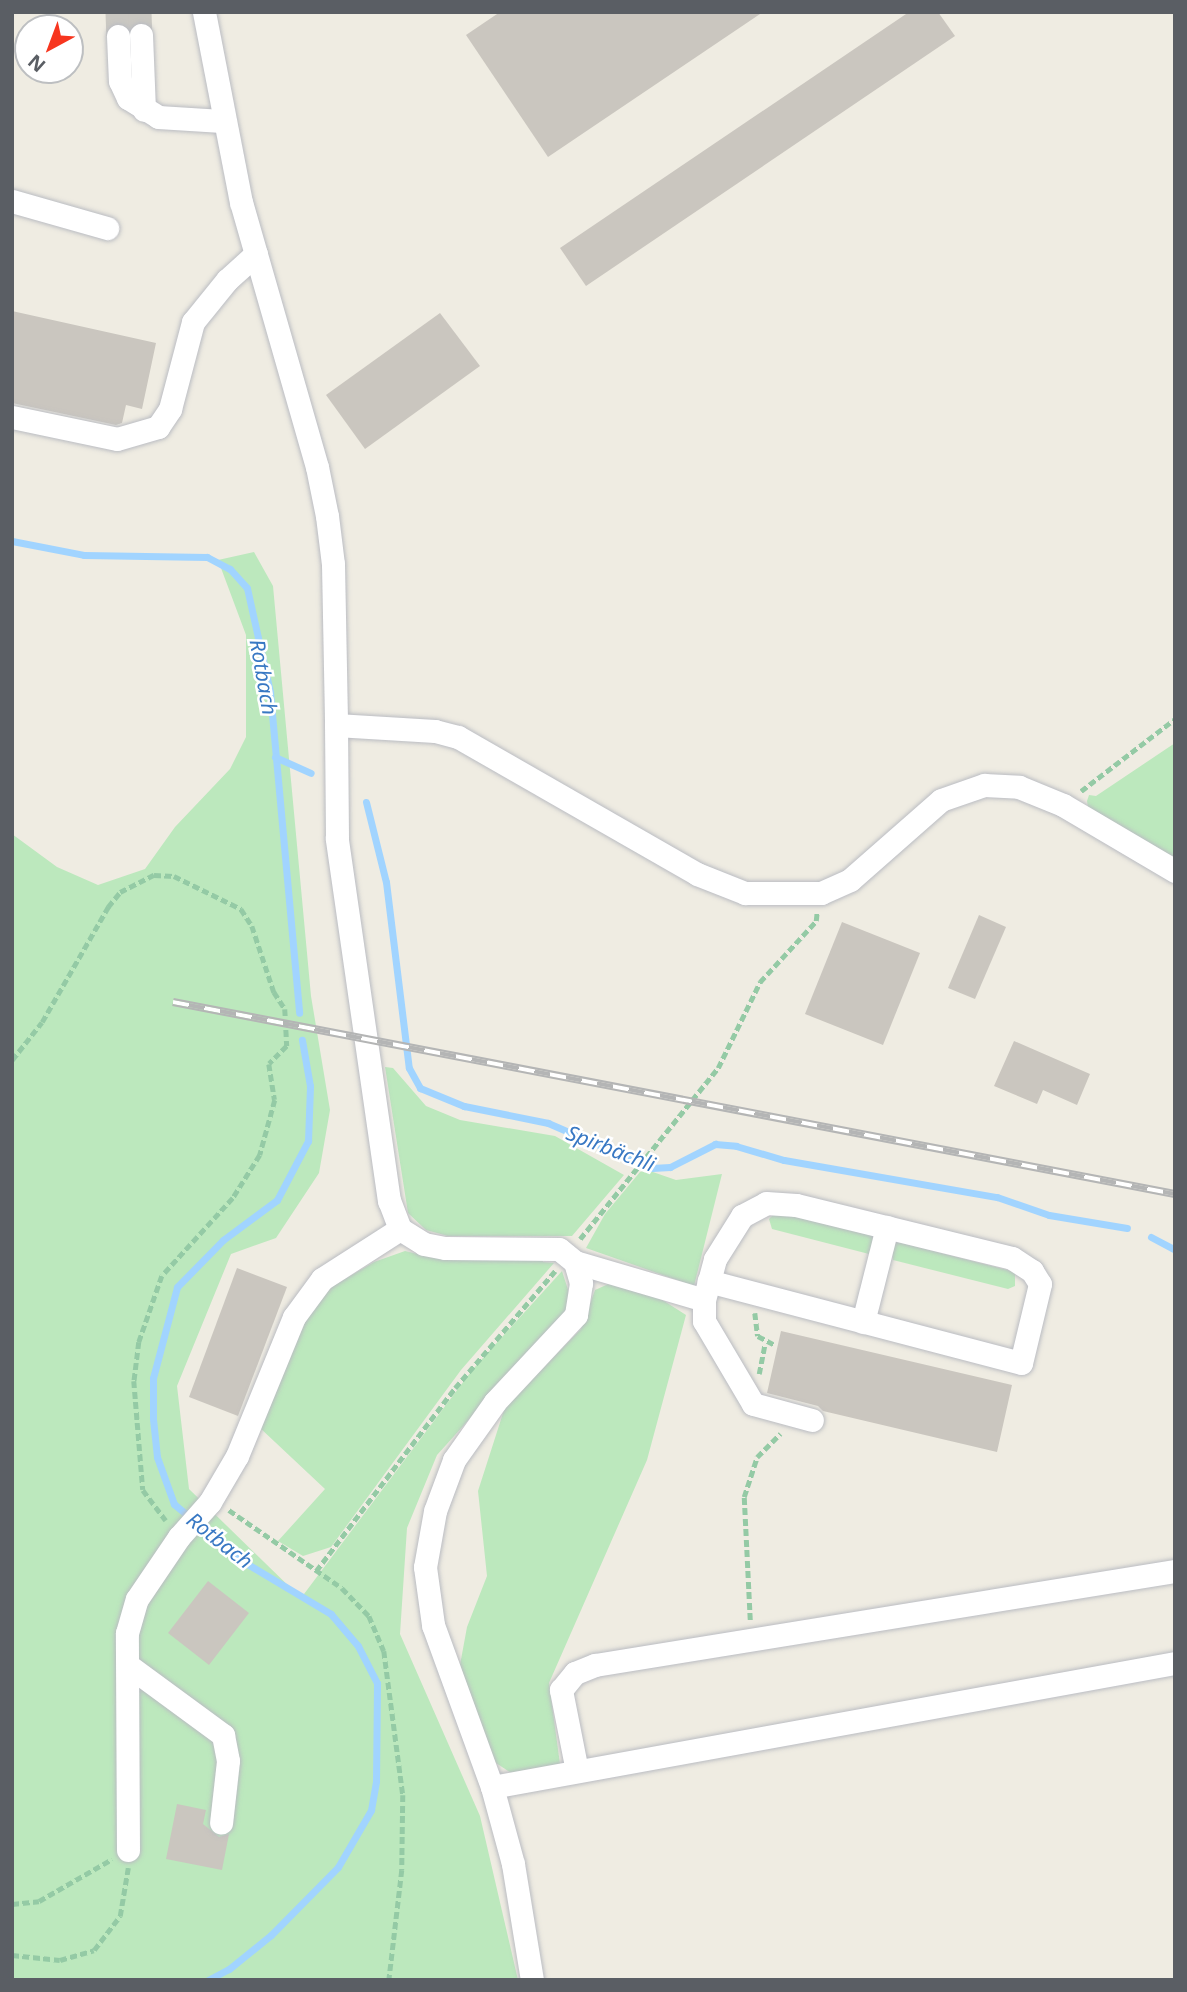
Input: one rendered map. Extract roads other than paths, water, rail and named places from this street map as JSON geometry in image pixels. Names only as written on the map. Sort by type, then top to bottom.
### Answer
[{"type":"street","points":[[204,12],[222,121],[327,516],[333,564],[337,838],[389,1201],[400,1229],[424,1244],[445,1248],[546,1245],[572,1258],[707,1290],[760,1294],[1021,1363],[1040,1284],[1032,1271],[1012,1258],[796,1205],[766,1203],[742,1216],[715,1259],[707,1290],[704,1321],[753,1404],[812,1420]]},
{"type":"street","points":[[141,34],[144,110]]},
{"type":"street","points":[[118,36],[120,81],[128,98],[158,117],[222,121]]},
{"type":"street","points":[[12,201],[107,228]]},
{"type":"street","points":[[12,417],[117,439],[158,427],[170,409],[193,322],[227,280],[256,254]]},
{"type":"street","points":[[336,725],[435,731],[458,737],[697,874],[745,893],[821,893],[850,880],[942,800],[984,785],[1019,787],[1063,805],[1175,871]]},
{"type":"street","points":[[863,1322],[887,1227]]},
{"type":"street","points":[[128,1850],[127,1633],[133,1608],[179,1537],[211,1500],[237,1456],[294,1317],[322,1279],[400,1229]]},
{"type":"street","points":[[532,1980],[513,1864],[492,1787],[433,1625],[425,1567],[428,1539],[443,1482],[466,1440],[576,1315],[582,1290],[572,1258]]},
{"type":"street","points":[[577,1771],[561,1690],[564,1681],[595,1665],[1175,1571]]},
{"type":"street","points":[[492,1787],[1175,1663]]},
{"type":"street","points":[[129,1666],[223,1735],[229,1761],[221,1823]]},
{"type":"waterway","name":"Rotbach","points":[[12,541],[84,555],[207,557],[230,569],[247,588],[270,692],[299,1013]]},
{"type":"waterway","points":[[275,757],[311,773]]},
{"type":"waterway","name":"Spirbächli","points":[[366,802],[386,882],[409,1068],[420,1088],[464,1106],[548,1123],[652,1168],[670,1167],[715,1144],[736,1146],[784,1160],[997,1197],[1049,1215],[1127,1228]]},
{"type":"waterway","name":"Rotbach","points":[[208,1980],[229,1969],[271,1935],[338,1867],[371,1810],[376,1781],[377,1683],[358,1646],[331,1614],[244,1562],[174,1504],[157,1457],[153,1418],[153,1378],[177,1287],[223,1240],[277,1200],[308,1141],[310,1086],[302,1040]]},
{"type":"waterway","name":"Spirbächli","points":[[1151,1237],[1175,1250]]},
{"type":"tunnel","points":[[117,12],[118,36]]},
{"type":"tunnel","points":[[140,12],[141,35]]},
{"type":"railway","points":[[173,1002],[1175,1194]]}]
